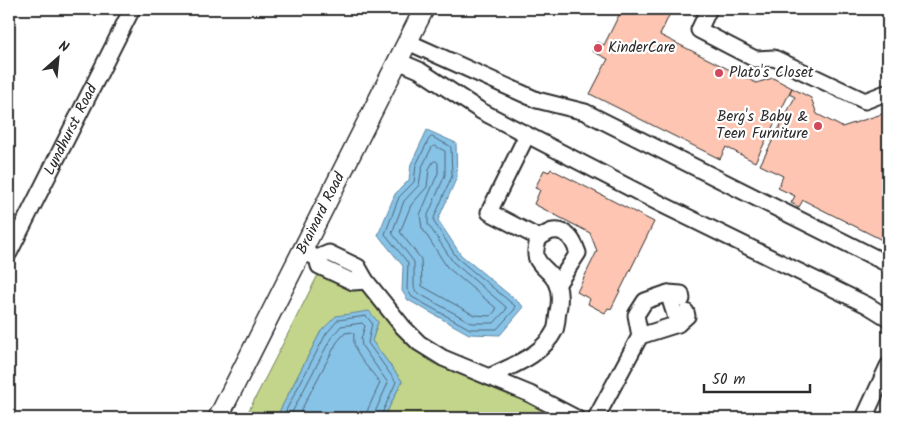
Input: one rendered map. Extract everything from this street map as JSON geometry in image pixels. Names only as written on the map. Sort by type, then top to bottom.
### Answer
[{"type":"main road","name":"Brainard Road","points":[[218,418],[310,255],[398,61],[424,9]]},
{"type":"street","name":"Lyndhurst Road","points":[[9,253],[132,9]]},
{"type":"street","points":[[709,9],[699,30],[755,59],[774,58],[865,101],[888,92]]},
{"type":"street","points":[[408,42],[537,100],[585,112],[888,264]]},
{"type":"street","points":[[398,61],[419,70],[481,111],[663,205],[867,305],[888,318]]},
{"type":"street","points":[[527,135],[490,212],[538,238]]},
{"type":"street","points":[[489,377],[532,356],[546,344],[556,329],[560,305],[557,285],[536,258],[538,238],[554,230],[573,239],[578,253],[557,285]]},
{"type":"street","points":[[310,255],[320,266],[353,282],[366,281],[403,327],[419,343],[442,358],[530,394],[576,418]]},
{"type":"street","points":[[596,418],[640,336],[679,307],[645,301],[636,315],[640,336]]},
{"type":"street","points":[[864,418],[888,366]]},
{"type":"green space","points":[[322,267],[366,281],[419,343],[576,418],[384,418],[402,381],[372,341],[378,322],[336,316],[321,331],[276,418],[245,418]]},
{"type":"water","points":[[427,130],[456,143],[457,177],[438,220],[461,255],[524,307],[500,335],[469,334],[408,300],[402,291],[403,266],[378,235],[395,194],[409,180],[411,164]]},
{"type":"water","points":[[369,311],[378,322],[372,341],[402,381],[384,418],[276,418],[321,331],[336,316]]},
{"type":"building","points":[[622,9],[672,9],[660,35],[756,83],[773,78],[792,88],[755,162],[726,147],[720,159],[590,94],[608,59],[592,51],[597,42],[604,45]]},
{"type":"building","points":[[792,88],[811,98],[817,114],[842,127],[888,112],[888,243],[803,200],[799,207],[791,203],[795,196],[778,188],[783,176],[760,165],[795,97],[789,94]]},
{"type":"building","points":[[551,169],[654,222],[611,309],[608,308],[605,313],[588,304],[590,299],[577,292],[597,251],[590,233],[534,204],[540,190],[535,188],[544,170],[549,172]]},
{"type":"place","name":"KinderCare","points":[[598,48]]},
{"type":"place","name":"Plato's Closet","points":[[719,73]]},
{"type":"place","name":"Berg's Baby & Teen Furniture","points":[[818,126]]}]
